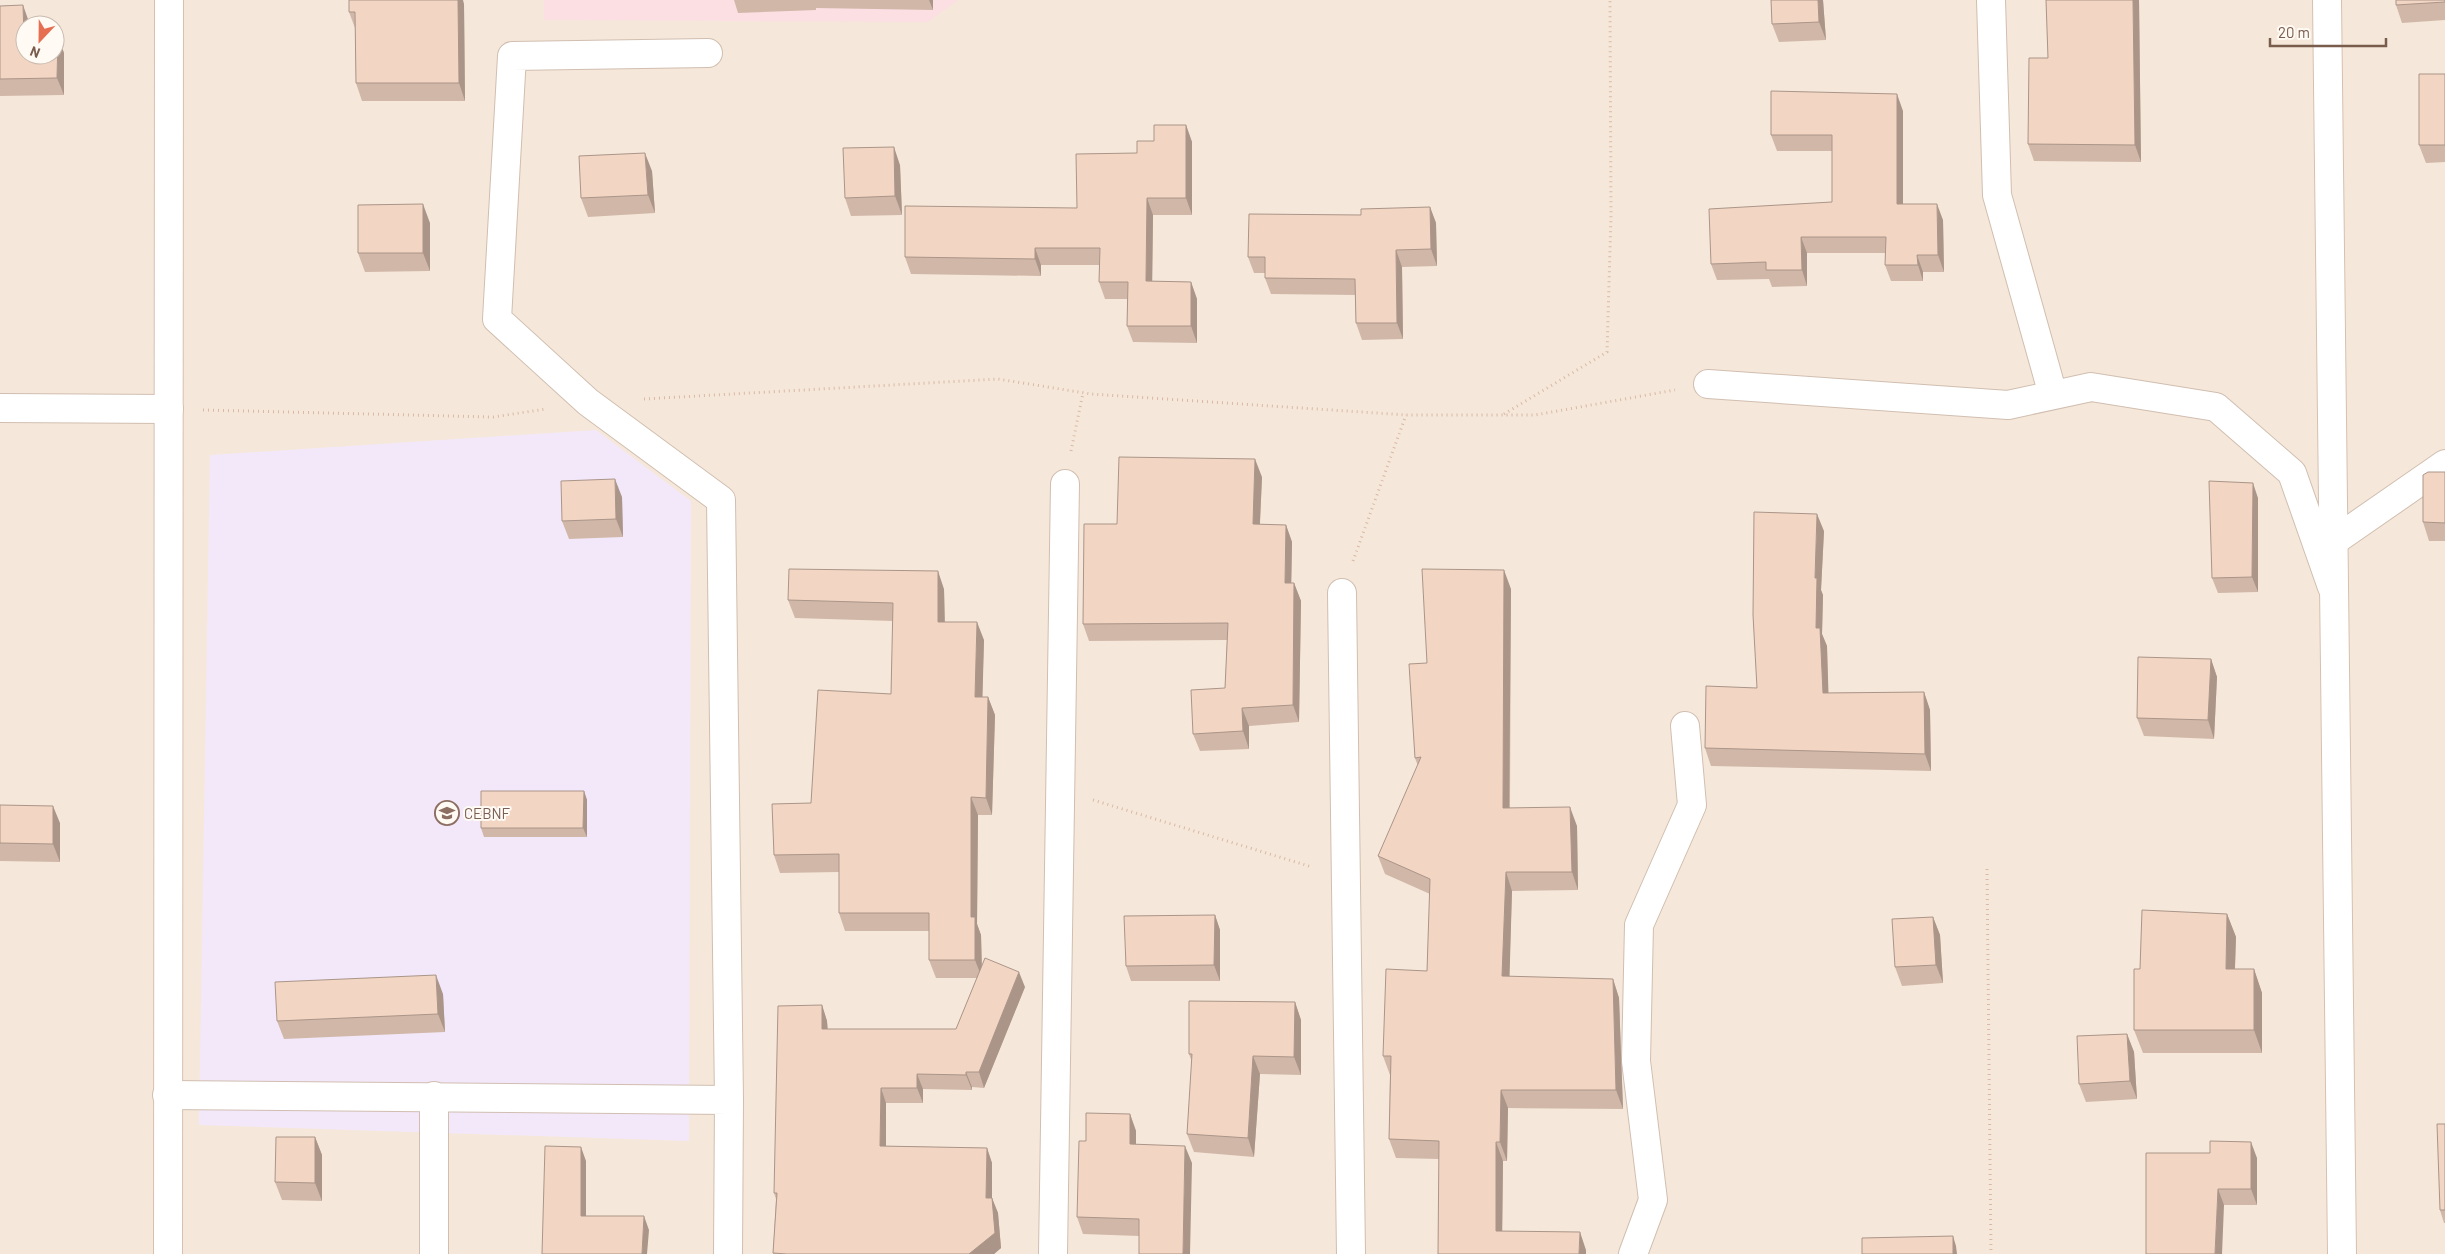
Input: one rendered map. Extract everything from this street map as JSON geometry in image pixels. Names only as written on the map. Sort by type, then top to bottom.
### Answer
[{"type":"street","points":[[168,1254],[169,0]]},
{"type":"street","points":[[1991,0],[1996,195],[2054,395]]},
{"type":"street","points":[[2327,0],[2342,1254]]},
{"type":"street","points":[[708,53],[512,56],[497,320],[588,402],[721,500],[729,1100],[728,1254]]},
{"type":"street","points":[[1708,384],[2008,405],[2091,387],[2216,407],[2292,473],[2335,594]]},
{"type":"street","points":[[0,408],[170,409]]},
{"type":"street","points":[[2334,541],[2445,464]]},
{"type":"street","points":[[1053,1254],[1065,484]]},
{"type":"street","points":[[1342,593],[1351,1254]]},
{"type":"street","points":[[1632,1254],[1653,1200],[1636,1061],[1639,925],[1692,805],[1685,726]]},
{"type":"street","points":[[167,1096],[434,1096],[729,1100]]},
{"type":"street","points":[[434,1096],[434,1254]]},
{"type":"path","points":[[1504,414],[1607,352],[1611,216],[1610,0]]},
{"type":"path","points":[[170,409],[493,417],[588,402],[998,379],[1083,393],[1406,415],[1535,414],[1708,384]]},
{"type":"path","points":[[1065,484],[1083,393]]},
{"type":"path","points":[[1342,593],[1406,415]]},
{"type":"path","points":[[1060,790],[1346,876]]},
{"type":"path","points":[[1988,869],[1991,1254]]},
{"type":"shaded area","points":[[0,0],[2445,0],[2445,1254],[0,1254]]},
{"type":"shaded area","points":[[544,0],[958,0],[928,22],[544,20]]},
{"type":"shaded area","name":"CEBNF","points":[[596,430],[691,501],[689,1141],[199,1125],[210,455]]},
{"type":"building","points":[[349,0],[458,0],[459,83],[356,83],[355,12],[349,12]]},
{"type":"building","points":[[1771,0],[1818,0],[1819,22],[1772,24]]},
{"type":"building","points":[[2046,0],[2133,0],[2135,145],[2028,144],[2029,58],[2048,58]]},
{"type":"building","points":[[2396,0],[2445,0],[2445,2],[2396,5]]},
{"type":"building","points":[[23,5],[23,15],[15,15],[15,65],[57,65],[57,78],[0,79],[0,6]]},
{"type":"building","points":[[2419,74],[2445,74],[2445,145],[2419,145]]},
{"type":"building","points":[[1771,91],[1897,94],[1897,204],[1937,204],[1938,255],[1917,255],[1918,265],[1885,265],[1886,237],[1801,237],[1802,270],[1766,270],[1766,262],[1711,264],[1709,209],[1832,202],[1832,135],[1771,135]]},
{"type":"building","points":[[1154,125],[1186,125],[1186,198],[1147,198],[1146,281],[1191,282],[1191,326],[1127,326],[1128,282],[1099,282],[1100,248],[1035,248],[1035,259],[905,257],[905,206],[1077,208],[1076,154],[1137,153],[1137,141],[1154,141]]},
{"type":"building","points":[[894,147],[895,196],[845,198],[843,148]]},
{"type":"building","points":[[645,153],[648,195],[581,198],[579,156]]},
{"type":"building","points":[[423,204],[423,253],[358,253],[358,205]]},
{"type":"building","points":[[1430,207],[1431,249],[1396,250],[1397,323],[1356,323],[1355,279],[1265,278],[1265,257],[1248,257],[1249,214],[1361,215],[1361,209]]},
{"type":"building","points":[[1119,457],[1255,459],[1253,524],[1286,525],[1285,583],[1294,583],[1293,705],[1242,708],[1243,731],[1193,734],[1191,690],[1225,688],[1228,623],[1083,624],[1084,524],[1117,524]]},
{"type":"building","points":[[2428,472],[2445,472],[2445,523],[2423,522],[2423,475]]},
{"type":"building","points":[[615,479],[616,519],[562,521],[561,481]]},
{"type":"building","points":[[2209,481],[2253,483],[2252,577],[2212,578]]},
{"type":"building","points":[[1754,512],[1817,514],[1816,628],[1820,628],[1823,693],[1924,692],[1925,754],[1705,748],[1706,686],[1757,688],[1753,615]]},
{"type":"building","points":[[789,569],[938,571],[938,622],[977,622],[975,697],[988,697],[986,798],[971,797],[971,917],[975,917],[975,960],[929,960],[929,913],[839,913],[839,854],[774,855],[772,804],[811,803],[818,690],[891,694],[893,603],[788,600]]},
{"type":"building","points":[[1422,569],[1504,570],[1503,808],[1570,807],[1572,872],[1506,872],[1502,976],[1613,979],[1616,1090],[1501,1090],[1500,1142],[1496,1142],[1496,1231],[1580,1232],[1579,1254],[1438,1254],[1439,1141],[1389,1139],[1391,1056],[1383,1056],[1386,969],[1427,971],[1430,879],[1378,856],[1421,757],[1415,758],[1409,664],[1427,663]]},
{"type":"building","points":[[2138,657],[2211,659],[2208,720],[2137,718]]},
{"type":"building","points":[[481,791],[584,791],[583,828],[481,828]]},
{"type":"building","points":[[0,805],[53,806],[53,844],[0,843]]},
{"type":"building","points":[[2142,910],[2227,914],[2226,969],[2254,969],[2254,1030],[2134,1030],[2134,969],[2140,969]]},
{"type":"building","points":[[1215,915],[1214,965],[1126,966],[1124,916]]},
{"type":"building","points":[[1933,917],[1936,965],[1895,967],[1892,919]]},
{"type":"building","points":[[985,958],[1019,972],[979,1072],[966,1072],[966,1075],[917,1074],[917,1088],[881,1088],[880,1146],[987,1148],[986,1198],[992,1198],[995,1233],[969,1254],[773,1253],[777,1193],[774,1193],[778,1006],[822,1005],[822,1029],[956,1029]]},
{"type":"building","points":[[436,975],[438,1014],[277,1021],[275,982]]},
{"type":"building","points":[[1189,1001],[1295,1002],[1294,1057],[1253,1056],[1248,1138],[1187,1134],[1192,1054],[1189,1054]]},
{"type":"building","points":[[2127,1034],[2130,1081],[2079,1084],[2077,1036]]},
{"type":"building","points":[[1086,1113],[1130,1114],[1130,1144],[1185,1146],[1183,1254],[1139,1254],[1139,1219],[1077,1217],[1079,1141],[1086,1141]]},
{"type":"building","points":[[2437,1124],[2445,1124],[2445,1210],[2440,1210]]},
{"type":"building","points":[[276,1137],[315,1137],[315,1183],[275,1182]]},
{"type":"building","points":[[2210,1141],[2251,1142],[2251,1189],[2218,1189],[2215,1254],[2146,1254],[2146,1153],[2210,1153]]},
{"type":"building","points":[[545,1146],[581,1147],[581,1216],[644,1216],[642,1254],[542,1254]]},
{"type":"building","points":[[1953,1236],[1953,1254],[1862,1254],[1862,1238]]},
{"type":"place","name":"CEBNF","points":[[447,813]]}]
